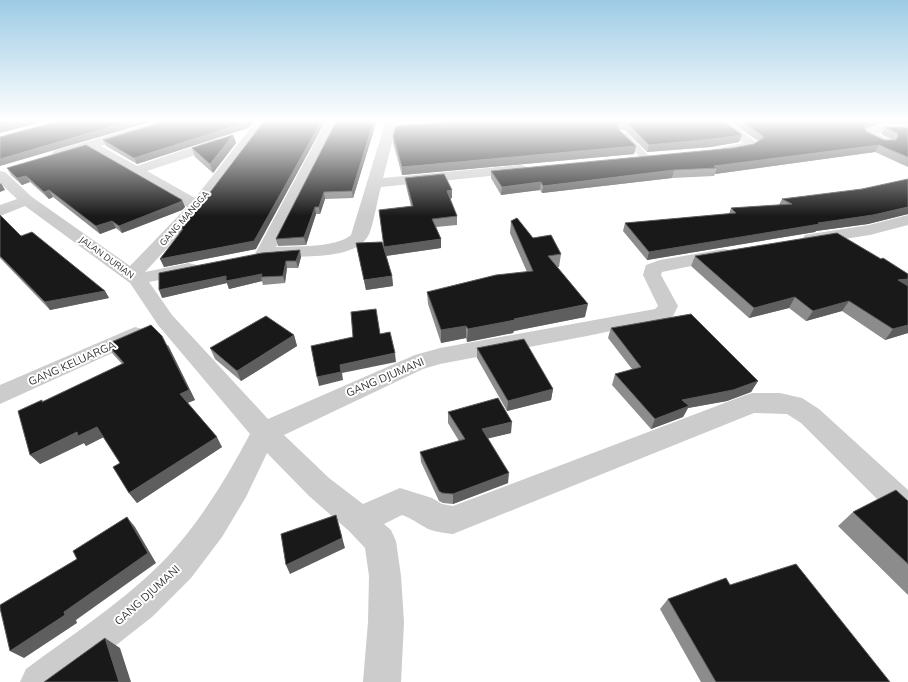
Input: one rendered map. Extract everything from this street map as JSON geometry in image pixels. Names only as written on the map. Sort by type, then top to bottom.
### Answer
[{"type":"street","points":[[45,158],[67,152]]},
{"type":"street","points":[[103,152],[197,206]]},
{"type":"street","points":[[135,171],[193,152]]},
{"type":"street","name":"GANG MANGGA","points":[[134,277],[197,206],[237,152]]},
{"type":"street","points":[[315,152],[256,255],[334,248],[349,244],[357,239],[361,232],[373,183],[385,152]]},
{"type":"street","points":[[632,159],[661,157]]},
{"type":"street","points":[[373,183],[534,168]]},
{"type":"street","name":"JALAN DURIAN","points":[[3,172],[27,200],[134,277],[204,266]]},
{"type":"street","points":[[0,211],[27,200]]},
{"type":"street","points":[[790,243],[849,240],[870,230],[908,220]]},
{"type":"street","name":"GANG DJUMANI","points":[[39,682],[140,605],[180,567],[211,527],[236,488],[264,432],[415,363],[440,356],[661,314],[668,306],[652,275],[653,269],[743,251]]},
{"type":"street","points":[[134,277],[165,320],[264,432],[319,487],[360,521],[380,541],[384,569],[386,622],[382,682]]},
{"type":"street","name":"GANG KELUARGA","points":[[0,395],[165,320]]},
{"type":"street","points":[[360,521],[400,501],[421,508],[437,518],[453,520],[752,403],[780,403],[794,405],[810,416],[908,509]]},
{"type":"lane","points":[[640,152],[646,158]]},
{"type":"building","points":[[0,152],[25,152],[0,159]]},
{"type":"building","points":[[63,152],[98,152],[182,200],[119,226],[112,221],[96,226],[49,190],[44,192],[26,176],[17,178],[7,168]]},
{"type":"building","points":[[123,152],[153,152],[134,158]]},
{"type":"building","points":[[196,152],[220,152],[210,164]]},
{"type":"building","points":[[241,152],[304,152],[254,241],[160,259],[183,229],[177,229],[202,203]]},
{"type":"building","points":[[321,152],[364,152],[352,191],[324,192],[319,207],[315,207],[304,237],[276,239]]},
{"type":"building","points":[[398,152],[571,152],[402,167]]},
{"type":"building","points":[[693,152],[825,152],[714,166],[717,168],[674,170],[543,186],[541,182],[502,187],[491,171]]},
{"type":"building","points":[[895,152],[908,152],[908,157]]},
{"type":"building","points":[[444,174],[452,190],[447,191],[457,216],[432,219],[441,239],[384,247],[379,210],[413,206],[405,178]]},
{"type":"building","points":[[908,179],[908,207],[873,215],[649,252],[625,223],[736,213],[731,208],[792,204],[782,199],[862,189]]},
{"type":"building","points":[[0,215],[21,236],[32,232],[105,291],[45,302],[0,256]]},
{"type":"building","points":[[517,218],[533,238],[551,235],[561,254],[548,256],[588,304],[468,329],[466,326],[441,330],[427,292],[496,275],[533,271],[511,221]]},
{"type":"building","points":[[837,233],[881,259],[883,258],[908,274],[908,279],[898,280],[908,286],[908,325],[893,329],[849,301],[813,311],[795,297],[754,308],[695,256]]},
{"type":"building","points":[[382,242],[392,276],[364,280],[356,243]]},
{"type":"building","points":[[300,250],[296,261],[286,261],[283,276],[261,277],[262,274],[226,281],[226,276],[159,290],[159,273],[262,253]]},
{"type":"building","points":[[376,309],[380,334],[390,332],[395,353],[340,365],[341,372],[317,377],[311,346],[353,337],[351,312]]},
{"type":"building","points":[[691,314],[758,381],[733,390],[682,400],[689,406],[655,419],[615,374],[641,367],[611,328]]},
{"type":"building","points":[[266,316],[294,335],[237,371],[210,348]]},
{"type":"building","points":[[151,325],[162,336],[189,390],[180,394],[217,437],[129,493],[113,467],[120,463],[97,427],[78,436],[77,432],[30,455],[18,411],[42,400],[42,402],[124,363],[107,344]]},
{"type":"building","points":[[524,339],[553,389],[508,401],[477,348]]},
{"type":"building","points":[[498,398],[512,422],[482,429],[509,473],[453,494],[442,493],[439,491],[420,452],[465,439],[448,412]]},
{"type":"building","points":[[896,490],[908,501],[908,564],[853,512]]},
{"type":"building","points":[[336,515],[342,538],[286,565],[281,534]]},
{"type":"building","points":[[127,517],[148,553],[64,612],[65,615],[10,651],[0,605],[77,559],[73,551]]},
{"type":"building","points":[[796,564],[890,682],[716,682],[668,599],[726,578],[730,585]]},
{"type":"building","points":[[105,638],[119,682],[44,682]]}]
